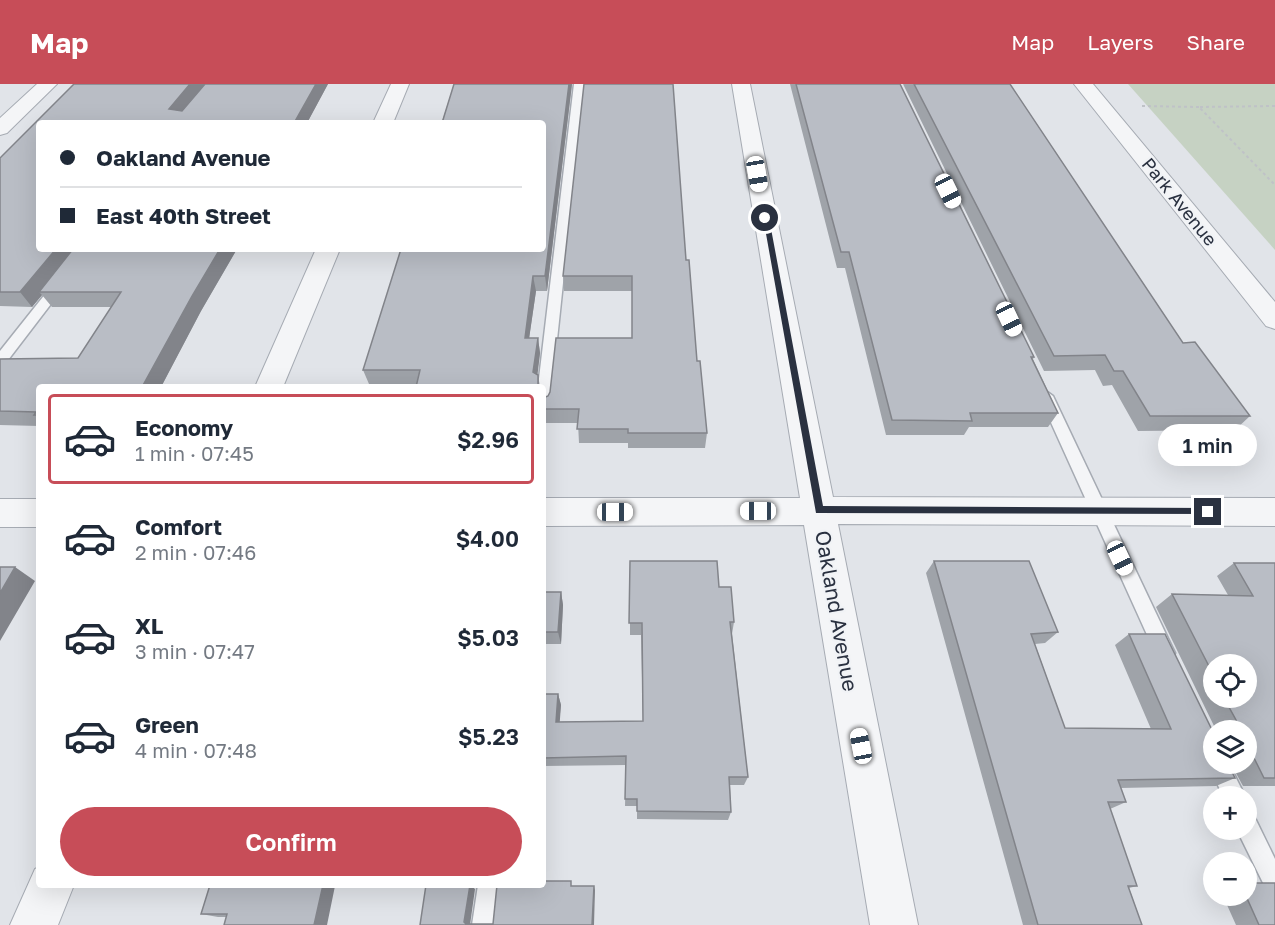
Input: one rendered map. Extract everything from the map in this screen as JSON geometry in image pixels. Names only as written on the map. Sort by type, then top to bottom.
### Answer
[{"type":"street","points":[[0,129],[48,84]]},
{"type":"street","points":[[384,120],[400,84]]},
{"type":"street","name":"Oakland Avenue","points":[[741,84],[894,925]]},
{"type":"street","name":"Park Avenue","points":[[1083,84],[1275,320]]},
{"type":"street","points":[[270,384],[327,252]]},
{"type":"street","points":[[546,512],[1097,510],[1275,512]]},
{"type":"street","points":[[0,513],[36,513]]},
{"type":"street","points":[[34,925],[50,888]]},
{"type":"lane","points":[[545,384],[579,84]]},
{"type":"lane","points":[[0,361],[85,252]]},
{"type":"lane","points":[[1040,383],[1174,672]]},
{"type":"lane","points":[[1254,840],[1275,883]]},
{"type":"lane","points":[[484,925],[489,888]]},
{"type":"path","points":[[1142,106],[1275,106]]},
{"type":"path","points":[[1199,107],[1275,185]]},
{"type":"green space","points":[[1128,84],[1275,84],[1275,250]]},
{"type":"building","points":[[74,84],[190,84],[169,109],[182,111],[205,84],[316,84],[296,120],[38,120]]},
{"type":"building","points":[[454,84],[569,84],[545,276],[533,276],[525,338],[538,338],[533,372],[538,375],[538,384],[417,384],[420,370],[363,370],[400,252],[546,252],[546,120],[443,120]]},
{"type":"building","points":[[584,84],[673,84],[686,260],[689,260],[697,361],[700,361],[707,433],[628,433],[628,429],[577,429],[579,409],[546,409],[556,338],[632,338],[632,276],[563,276]]},
{"type":"building","points":[[796,84],[900,84],[1034,357],[1031,357],[1058,413],[970,413],[972,421],[892,420],[849,252],[841,252]]},
{"type":"building","points":[[914,84],[1010,84],[1183,343],[1195,342],[1250,416],[1150,416],[1123,371],[1114,371],[1105,355],[1054,356]]},
{"type":"building","points":[[36,122],[36,252],[53,252],[20,292],[0,292],[0,158]]},
{"type":"building","points":[[71,252],[218,252],[144,384],[36,384],[36,412],[0,411],[0,359],[78,358],[121,292],[39,292]]},
{"type":"building","points":[[630,561],[717,561],[719,587],[731,587],[734,622],[730,622],[748,777],[729,777],[731,812],[637,811],[637,799],[625,799],[626,756],[546,758],[546,694],[558,694],[556,722],[643,721],[642,623],[629,623]]},
{"type":"building","points":[[934,561],[1029,561],[1058,632],[1031,634],[1065,728],[1171,729],[1129,634],[1165,634],[1207,720],[1203,720],[1203,774],[1233,774],[1235,778],[1118,780],[1126,802],[1108,802],[1137,886],[1128,886],[1142,925],[1038,925]]},
{"type":"building","points":[[1234,563],[1275,563],[1275,778],[1264,778],[1257,764],[1257,720],[1236,720],[1229,708],[1257,708],[1257,654],[1203,655],[1172,594],[1253,596]]},
{"type":"building","points":[[0,567],[15,567],[0,593]]},
{"type":"building","points":[[546,592],[561,592],[558,632],[546,632]]},
{"type":"building","points":[[546,881],[571,881],[571,886],[594,886],[592,925],[420,925],[426,888],[470,888],[464,922],[466,924],[493,924],[497,888],[546,888]]},
{"type":"building","points":[[1257,883],[1275,883],[1275,925],[1259,925],[1250,906],[1257,906]]},
{"type":"building","points":[[209,888],[322,888],[314,925],[224,925],[227,914],[201,914]]},
{"type":"route","points":[[765,218],[819,510],[1208,512]]}]
